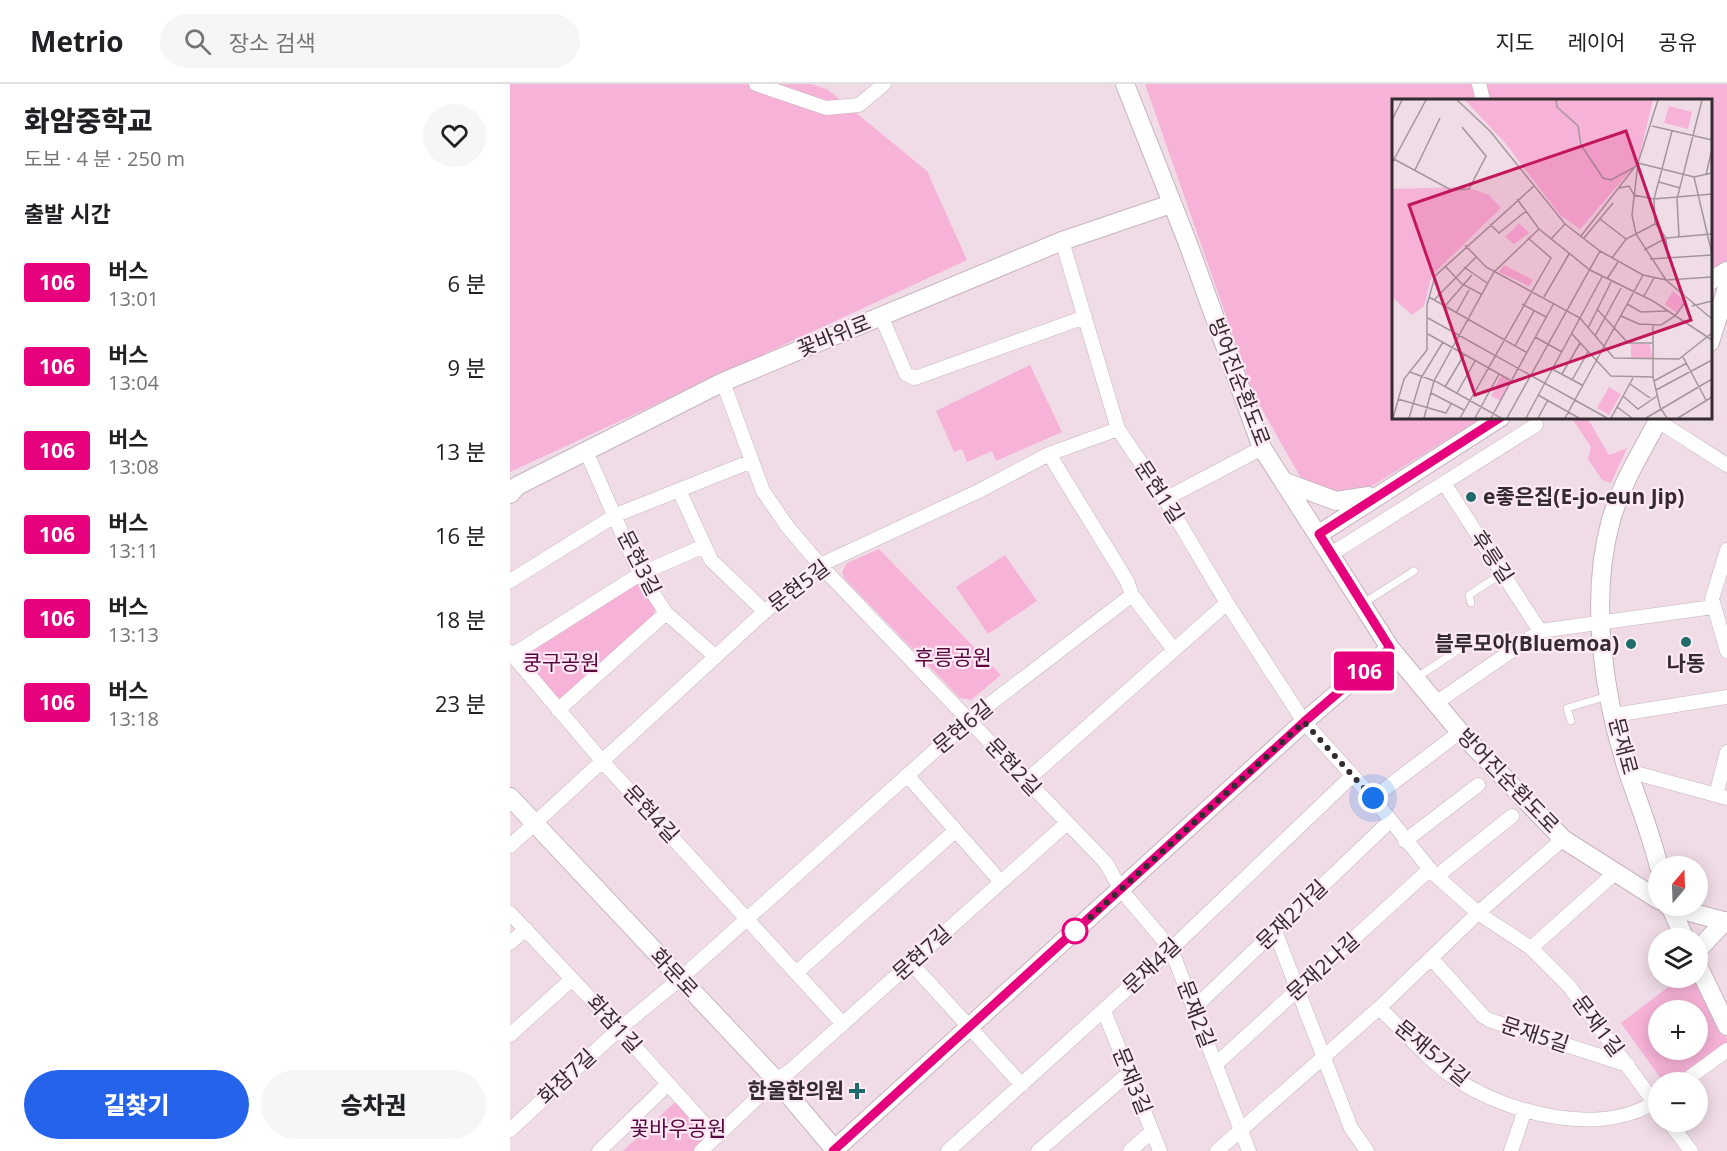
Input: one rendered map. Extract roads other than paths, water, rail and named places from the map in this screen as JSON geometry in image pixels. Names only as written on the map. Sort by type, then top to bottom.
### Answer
[{"type":"street","points":[[756,84],[825,108],[859,105],[884,84]]},
{"type":"street","name":"방어진순환도로","points":[[1125,84],[1262,448],[1390,648],[1460,732],[1563,839],[1648,893]]},
{"type":"street","points":[[1479,84],[1483,99]]},
{"type":"street","name":"꽃바위로","points":[[510,494],[517,486],[723,382],[1062,241],[1171,204]]},
{"type":"street","name":"문현1길","points":[[1062,241],[1118,429],[1165,499],[1227,603],[1304,722]]},
{"type":"street","points":[[1712,281],[1727,271]]},
{"type":"street","points":[[1712,336],[1727,288]]},
{"type":"street","points":[[881,316],[906,374],[915,378],[1085,317]]},
{"type":"street","name":"문현2길","points":[[723,382],[764,491],[787,526],[820,565],[1066,824],[1106,863],[1121,890]]},
{"type":"street","points":[[1319,534],[1499,418]]},
{"type":"street","points":[[1659,418],[1727,465]]},
{"type":"street","name":"문재로","points":[[1656,856],[1648,823],[1628,771],[1614,715],[1599,621],[1602,568],[1611,520],[1631,468],[1659,418]]},
{"type":"street","points":[[1331,554],[1536,426]]},
{"type":"street","name":"문현5길","points":[[510,846],[765,612],[820,565],[979,491],[1049,454],[1118,429]]},
{"type":"street","points":[[1165,499],[1262,448]]},
{"type":"street","name":"문현3길","points":[[586,451],[640,574],[666,613],[716,657]]},
{"type":"street","points":[[1049,454],[1127,581],[1132,595],[1174,650]]},
{"type":"street","points":[[510,581],[616,515],[752,461]]},
{"type":"street","points":[[1285,482],[1336,501],[1361,499],[1393,486]]},
{"type":"street","name":"후릉길","points":[[1444,483],[1540,632]]},
{"type":"street","points":[[680,490],[711,560],[765,612]]},
{"type":"street","points":[[511,653],[640,574],[704,546]]},
{"type":"street","points":[[1727,550],[1712,598],[1727,651]]},
{"type":"street","name":"문현6길","points":[[680,979],[969,720],[1132,595]]},
{"type":"street","points":[[1026,781],[1227,603]]},
{"type":"street","points":[[1436,703],[1540,632],[1599,621],[1713,607]]},
{"type":"street","points":[[558,710],[666,613]]},
{"type":"street","points":[[834,1150],[1304,722],[1390,648]]},
{"type":"street","name":"문현4길","points":[[511,653],[603,762],[843,1024]]},
{"type":"street","points":[[1614,715],[1727,697]]},
{"type":"street","name":"문재1길","points":[[1304,722],[1373,798],[1405,841],[1433,873],[1478,913],[1530,948],[1569,986],[1648,1092]]},
{"type":"street","points":[[1373,798],[1460,732]]},
{"type":"street","points":[[1628,771],[1722,796],[1727,752]]},
{"type":"street","points":[[907,775],[1001,882]]},
{"type":"street","name":"문재4길","points":[[948,1151],[1171,949],[1352,776]]},
{"type":"street","points":[[1405,841],[1478,785]]},
{"type":"street","name":"화문로","points":[[510,796],[776,1080],[834,1150]]},
{"type":"street","points":[[1433,873],[1512,816]]},
{"type":"street","name":"문재2가길","points":[[1194,1008],[1390,821]]},
{"type":"street","name":"문현7길","points":[[701,1151],[776,1080],[790,1071],[1066,824]]},
{"type":"street","points":[[796,974],[955,831]]},
{"type":"street","points":[[1217,1151],[1241,1127],[1379,1008],[1478,913],[1563,839]]},
{"type":"street","name":"문재2나길","points":[[1216,1064],[1298,989],[1433,873]]},
{"type":"street","points":[[1530,948],[1616,873]]},
{"type":"street","name":"문재2길","points":[[1121,890],[1171,949],[1249,1151]]},
{"type":"street","name":"화잠1길","points":[[510,913],[716,1137]]},
{"type":"street","name":"방어진순환도로","points":[[1705,916],[1726,922]]},
{"type":"street","points":[[1708,940],[1726,922]]},
{"type":"street","points":[[510,943],[526,929]]},
{"type":"street","points":[[1275,931],[1351,1128],[1366,1151]]},
{"type":"street","name":"문재5길","points":[[1431,958],[1489,1020],[1628,1065]]},
{"type":"street","points":[[911,963],[971,1026],[1022,1085]]},
{"type":"street","points":[[510,1035],[572,979]]},
{"type":"street","name":"화잠7길","points":[[510,1130],[619,1029],[680,979]]},
{"type":"street","points":[[1708,987],[1727,1026]]},
{"type":"street","name":"문재5가길","points":[[1379,1008],[1455,1079],[1525,1110],[1569,1120],[1603,1121],[1648,1107]]},
{"type":"street","name":"문재3길","points":[[1104,1011],[1160,1151]]},
{"type":"street","points":[[1697,1072],[1727,1050]]},
{"type":"street","points":[[1038,1151],[1129,1073]]},
{"type":"street","points":[[599,1151],[667,1085]]},
{"type":"street","points":[[1511,1151],[1525,1110]]},
{"type":"street","points":[[1130,1151],[1152,1131]]},
{"type":"street","points":[[1677,1132],[1691,1151]]},
{"type":"lane","points":[[1362,604],[1414,572]]},
{"type":"lane","points":[[1471,603],[1468,595],[1503,573]]},
{"type":"lane","points":[[1416,678],[1466,645],[1459,636]]},
{"type":"lane","points":[[1571,721],[1567,708],[1611,696]]},
{"type":"place","name":"e좋은집(E-jo-eun Jip)","points":[[1471,497]]},
{"type":"place","name":"나동","points":[[1686,642]]},
{"type":"place","name":"블루모아(Bluemoa)","points":[[1631,644]]},
{"type":"place","name":"한울한의원","points":[[857,1091]]},
{"type":"park label","name":"후릉공원","points":[[953,658]]},
{"type":"park label","name":"쿵구공원","points":[[561,663]]},
{"type":"park label","name":"꽃바우공원","points":[[678,1129]]}]
